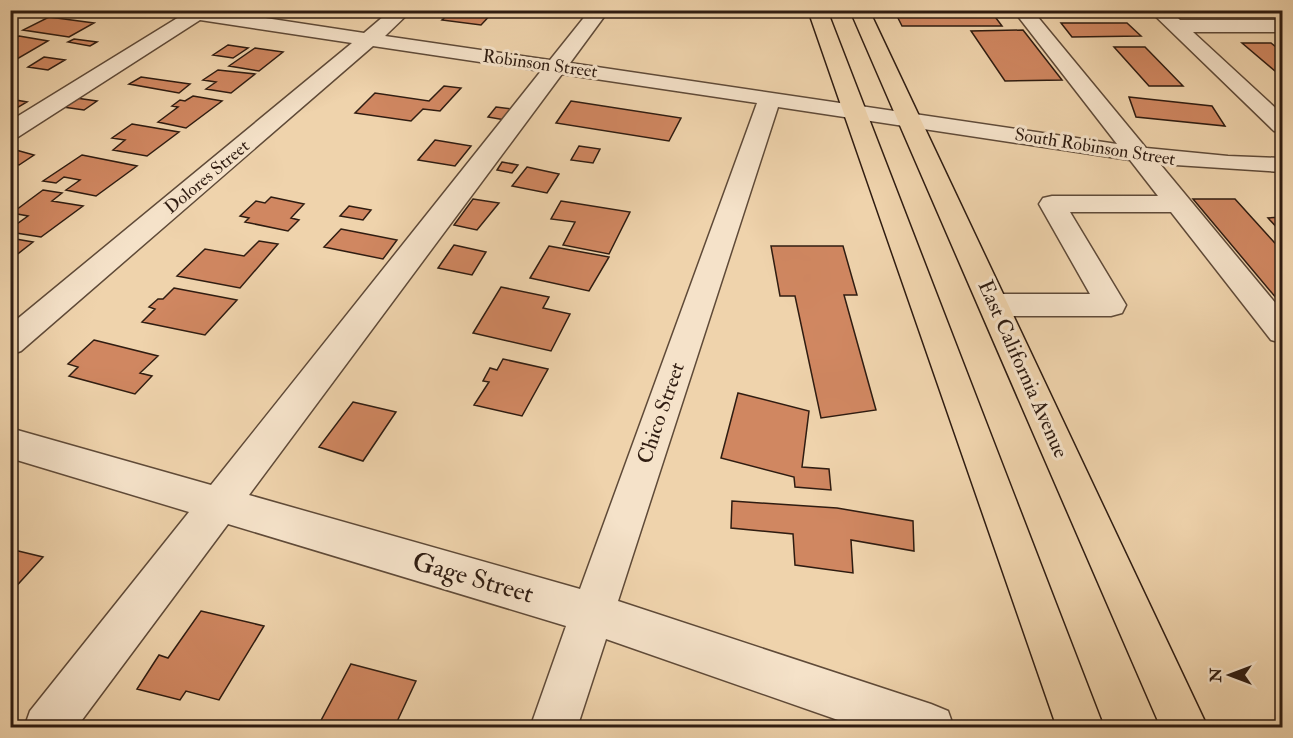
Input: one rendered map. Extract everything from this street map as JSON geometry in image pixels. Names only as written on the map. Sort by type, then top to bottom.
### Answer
[{"type":"main road","points":[[817,10],[1081,728]]},
{"type":"main road","name":"East California Avenue","points":[[859,10],[1185,728]]},
{"type":"street","name":"Robinson Street","points":[[171,10],[200,12],[854,111],[909,117]]},
{"type":"street","name":"Dolores Street","points":[[10,343],[403,10]]},
{"type":"street","points":[[47,728],[600,10]]},
{"type":"street","points":[[1022,10],[1282,332]]},
{"type":"street","points":[[1158,10],[1282,126]]},
{"type":"street","points":[[10,132],[200,12]]},
{"type":"street","points":[[1174,26],[1282,26]]},
{"type":"street","name":"Chico Street","points":[[553,728],[770,98]]},
{"type":"street","name":"South Robinson Street","points":[[909,117],[1140,155],[1236,165],[1282,165]]},
{"type":"street","points":[[994,305],[1111,305],[1052,204],[1179,204]]},
{"type":"street","name":"Gage Street","points":[[10,443],[592,613],[931,728]]},
{"type":"building","points":[[453,10],[495,10],[481,25],[442,20]]},
{"type":"building","points":[[894,10],[990,10],[1002,26],[902,26]]},
{"type":"building","points":[[49,17],[94,23],[69,37],[23,30]]},
{"type":"building","points":[[1061,23],[1127,23],[1141,36],[1072,37]]},
{"type":"building","points":[[1023,30],[1062,80],[1005,81],[971,31]]},
{"type":"building","points":[[19,36],[48,41],[17,59],[10,58],[10,41]]},
{"type":"building","points":[[74,39],[97,42],[90,46],[68,42]]},
{"type":"building","points":[[1242,43],[1271,43],[1282,52],[1282,77]]},
{"type":"building","points":[[228,45],[248,48],[233,58],[213,55]]},
{"type":"building","points":[[1114,47],[1145,47],[1183,86],[1149,86]]},
{"type":"building","points":[[255,48],[283,52],[259,71],[229,66]]},
{"type":"building","points":[[44,57],[65,60],[48,70],[28,67]]},
{"type":"building","points":[[218,70],[255,74],[231,93],[206,89],[216,82],[203,80]]},
{"type":"building","points":[[141,77],[190,84],[179,93],[129,84]]},
{"type":"building","points":[[444,86],[461,88],[440,111],[423,109],[411,121],[355,113],[375,93],[429,101]]},
{"type":"building","points":[[193,96],[222,101],[186,128],[158,122],[178,107],[172,106],[180,100],[185,101]]},
{"type":"building","points":[[1129,97],[1212,106],[1225,126],[1136,117]]},
{"type":"building","points":[[76,98],[97,101],[84,110],[63,107]]},
{"type":"building","points":[[10,99],[27,102],[10,112]]},
{"type":"building","points":[[571,101],[681,118],[669,141],[556,123]]},
{"type":"building","points":[[496,107],[513,109],[505,120],[488,117]]},
{"type":"building","points":[[132,124],[179,132],[147,156],[113,150],[125,140],[112,138]]},
{"type":"building","points":[[435,140],[471,146],[455,166],[418,160]]},
{"type":"building","points":[[579,146],[600,149],[593,163],[571,160]]},
{"type":"building","points":[[16,150],[34,155],[19,165],[10,163],[10,154]]},
{"type":"building","points":[[82,155],[137,166],[96,196],[66,190],[80,180],[64,177],[56,183],[43,181]]},
{"type":"building","points":[[502,162],[518,165],[512,173],[497,170]]},
{"type":"building","points":[[527,167],[559,174],[547,193],[512,186]]},
{"type":"building","points":[[43,190],[62,193],[52,201],[83,206],[41,237],[10,232],[10,229],[28,216],[12,213]]},
{"type":"building","points":[[271,197],[304,204],[291,218],[299,220],[288,231],[245,222],[249,218],[240,216],[256,201],[265,203]]},
{"type":"building","points":[[473,199],[499,203],[477,230],[454,225]]},
{"type":"building","points":[[1193,199],[1235,199],[1282,251],[1282,305]]},
{"type":"building","points":[[561,201],[630,212],[609,254],[563,245],[575,222],[551,219]]},
{"type":"building","points":[[349,206],[371,210],[363,220],[340,216]]},
{"type":"building","points":[[1282,217],[1282,233],[1268,218]]},
{"type":"building","points":[[341,229],[397,240],[383,259],[324,247]]},
{"type":"building","points":[[10,238],[33,242],[10,260]]},
{"type":"building","points":[[259,241],[278,244],[240,288],[177,276],[205,249],[244,256]]},
{"type":"building","points":[[454,245],[486,252],[472,275],[438,268]]},
{"type":"building","points":[[549,246],[609,257],[589,291],[530,278]]},
{"type":"building","points":[[771,246],[843,246],[857,295],[844,295],[876,410],[821,418],[795,296],[780,296]]},
{"type":"building","points":[[501,287],[549,297],[543,308],[570,314],[551,351],[473,333]]},
{"type":"building","points":[[174,288],[237,300],[205,335],[142,322],[155,309],[149,307],[158,299],[163,299]]},
{"type":"building","points":[[94,340],[158,356],[140,373],[152,376],[135,394],[69,376],[78,367],[68,364]]},
{"type":"building","points":[[503,359],[548,369],[522,416],[474,405],[489,382],[483,381],[490,368],[497,370]]},
{"type":"building","points":[[738,393],[809,411],[802,467],[829,469],[831,490],[795,487],[794,477],[721,458]]},
{"type":"building","points":[[353,402],[396,412],[363,461],[319,447]]},
{"type":"building","points":[[732,501],[837,508],[913,521],[914,551],[851,540],[853,573],[795,565],[793,534],[731,528]]},
{"type":"building","points":[[10,549],[43,557],[10,593]]},
{"type":"building","points":[[201,611],[264,626],[219,700],[186,691],[180,700],[137,689],[159,655],[168,658]]},
{"type":"building","points":[[351,664],[416,681],[394,728],[317,728]]}]
